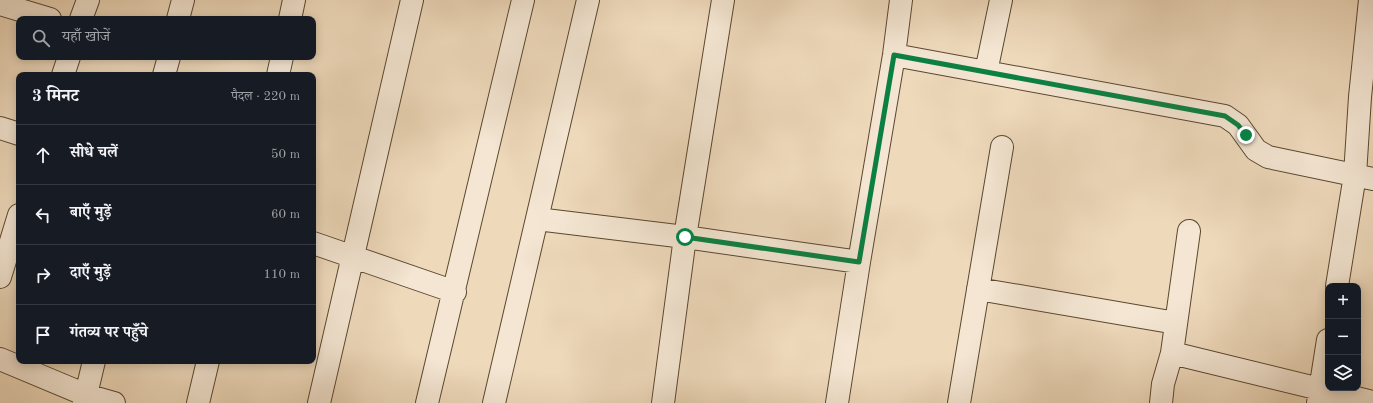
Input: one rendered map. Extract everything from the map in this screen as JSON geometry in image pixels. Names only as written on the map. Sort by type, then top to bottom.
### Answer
[{"type":"street","points":[[82,16],[88,0]]},
{"type":"street","points":[[179,16],[183,0]]},
{"type":"street","points":[[291,16],[294,0]]},
{"type":"street","points":[[319,403],[412,0]]},
{"type":"street","points":[[428,403],[523,0]]},
{"type":"street","points":[[494,403],[588,0]]},
{"type":"street","points":[[663,403],[685,237],[723,0]]},
{"type":"street","points":[[837,403],[894,55],[901,0]]},
{"type":"street","points":[[986,72],[1001,0]]},
{"type":"street","points":[[1338,283],[1364,177],[1360,97],[1370,0]]},
{"type":"street","points":[[0,4],[40,16]]},
{"type":"street","points":[[894,55],[1225,116],[1238,125],[1256,150],[1268,158],[1364,177]]},
{"type":"street","points":[[64,72],[68,60]]},
{"type":"street","points":[[165,72],[168,60]]},
{"type":"street","points":[[279,72],[281,60]]},
{"type":"street","points":[[0,128],[16,133]]},
{"type":"street","points":[[959,403],[1002,147]]},
{"type":"street","points":[[537,219],[685,237],[859,262]]},
{"type":"street","points":[[0,277],[16,224]]},
{"type":"street","points":[[1161,403],[1163,384],[1172,353],[1189,231]]},
{"type":"street","points":[[316,244],[455,292]]},
{"type":"street","points":[[978,290],[1176,323]]},
{"type":"street","points":[[1172,353],[1319,396],[1373,402]]},
{"type":"street","points":[[1319,396],[1326,355]]},
{"type":"street","points":[[0,359],[85,399],[114,403]]},
{"type":"street","points":[[85,399],[93,364]]},
{"type":"street","points":[[198,403],[207,364]]},
{"type":"route","points":[[685,237],[859,262],[894,55],[1225,116],[1238,125],[1246,135]]}]
